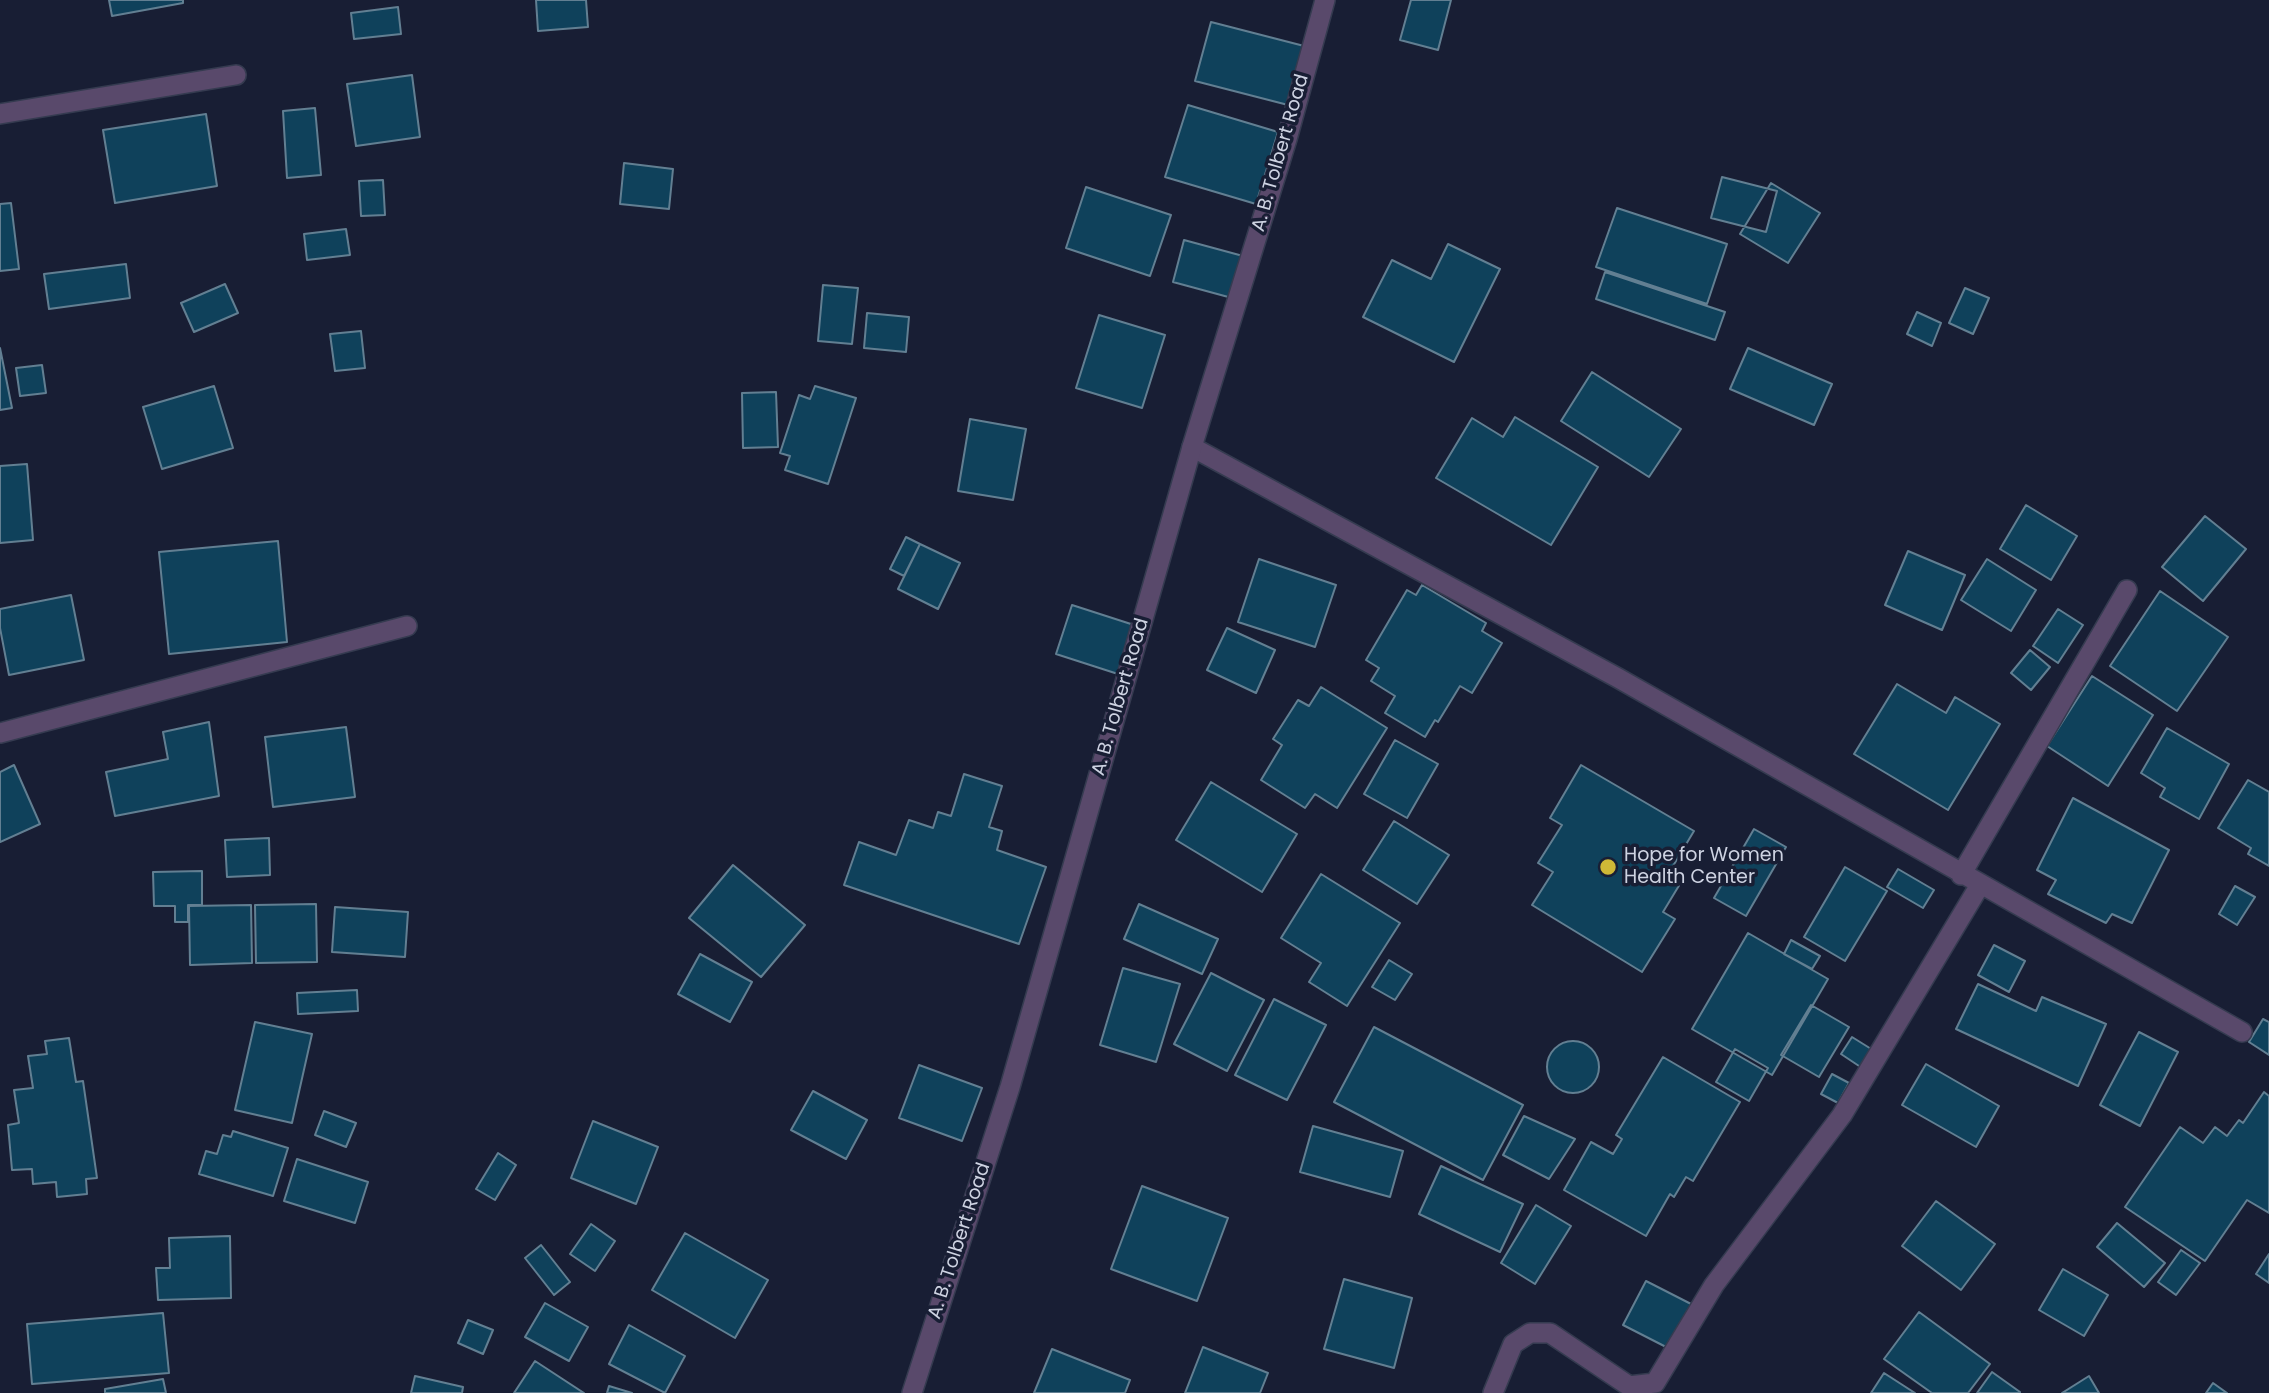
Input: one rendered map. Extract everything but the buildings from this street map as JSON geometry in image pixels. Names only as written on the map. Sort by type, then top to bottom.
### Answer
[{"type":"street","name":"A. B. Tolbert Road","points":[[912,1393],[1010,1087],[1192,447],[1287,139],[1325,0]]},
{"type":"street","points":[[0,114],[236,75]]},
{"type":"street","points":[[1192,447],[1618,678],[2242,1032]]},
{"type":"street","points":[[1961,875],[2127,590]]},
{"type":"street","points":[[0,733],[407,626]]},
{"type":"street","points":[[1493,1393],[1513,1344],[1530,1333],[1550,1333],[1629,1386],[1655,1383],[1714,1285],[1842,1115],[1980,885]]},
{"type":"place","name":"Hope for Women Health Center","points":[[1608,867]]}]
